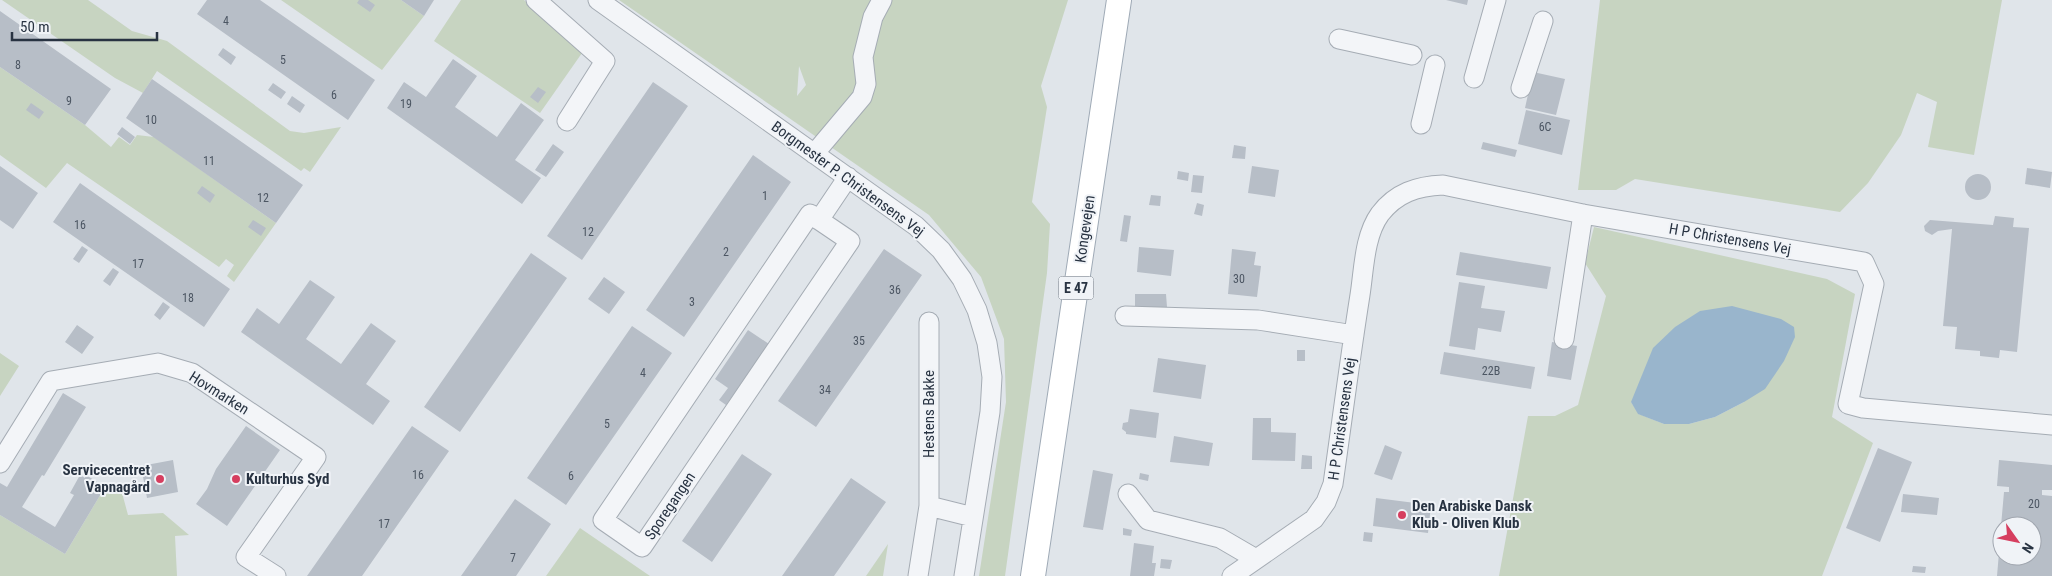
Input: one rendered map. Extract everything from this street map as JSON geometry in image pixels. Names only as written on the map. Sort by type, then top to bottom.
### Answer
[{"type":"main road","name":"Kongevejen","points":[[1033,576],[1119,0]]},
{"type":"street","points":[[536,0],[605,61],[567,121]]},
{"type":"street","name":"Borgmester P. Christensens Vej","points":[[598,0],[916,226],[941,250],[962,279],[977,310],[987,343],[992,377],[990,412],[964,576]]},
{"type":"street","points":[[814,154],[862,97],[866,84],[863,57],[873,17],[882,0]]},
{"type":"street","points":[[1474,78],[1496,0]]},
{"type":"street","points":[[1520,88],[1543,21]]},
{"type":"street","points":[[1339,39],[1412,54]]},
{"type":"street","points":[[1421,124],[1435,65]]},
{"type":"street","points":[[819,220],[848,177]]},
{"type":"street","name":"H P Christensens Vej","points":[[1232,576],[1314,519],[1326,502],[1333,484],[1354,334],[1371,232],[1379,216],[1391,202],[1407,192],[1424,186],[1442,185],[1582,214],[1864,262],[1874,284],[1848,404],[1863,408],[2052,425]]},
{"type":"street","name":"Sporegangen","points":[[810,214],[819,220],[850,241],[642,547],[603,520],[810,214]]},
{"type":"street","points":[[1564,338],[1582,214]]},
{"type":"street","points":[[1126,316],[1258,320],[1354,334]]},
{"type":"street","name":"Hestens Bakke","points":[[918,576],[929,506],[930,322]]},
{"type":"street","name":"Hovmarken","points":[[0,463],[51,380],[158,363],[192,373],[316,457],[246,556],[276,576]]},
{"type":"street","points":[[1128,494],[1148,520],[1220,538],[1256,559]]},
{"type":"street","points":[[929,506],[973,517]]},
{"type":"green space","points":[[2,0],[88,0],[132,31],[167,41],[290,131],[304,133],[341,127],[310,172],[304,168],[301,171],[157,71],[143,93],[115,78]]},
{"type":"green space","points":[[281,0],[401,0],[424,16],[382,70]]},
{"type":"green space","points":[[461,0],[524,0],[582,53],[540,113],[434,41]]},
{"type":"green space","points":[[619,0],[1068,0],[1041,86],[1047,107],[1032,202],[1050,224],[1047,273],[1005,576],[979,576],[1006,402],[1004,339],[981,277],[929,215]],"holes":[[[799,66],[806,85],[797,96]]]},
{"type":"green space","points":[[1600,0],[2002,0],[1974,155],[1928,147],[1937,102],[1917,93],[1901,135],[1868,183],[1840,212],[1635,179],[1616,190],[1578,190]]},
{"type":"green space","points":[[0,67],[85,125],[111,147],[119,137],[130,145],[137,135],[154,137],[276,223],[234,282],[227,276],[234,265],[226,259],[219,267],[67,163],[46,188],[0,155]]},
{"type":"green space","points":[[1594,227],[1827,279],[1855,294],[1832,417],[1873,443],[1822,576],[1499,576],[1528,416],[1555,416],[1578,405],[1606,296],[1585,263]],"holes":[[[1631,402],[1744,402],[1715,417],[1689,424],[1664,424],[1639,414]]]},
{"type":"green space","points":[[0,353],[19,366],[0,396]]},
{"type":"green space","points":[[105,487],[121,489],[128,515],[163,513],[189,535],[175,536],[177,576],[0,576],[0,515],[65,554]]},
{"type":"green space","points":[[580,528],[650,576],[546,576]]},
{"type":"green space","points":[[888,544],[883,576],[866,576]]},
{"type":"water","points":[[1732,306],[1781,319],[1794,327],[1795,337],[1784,361],[1765,389],[1715,417],[1689,424],[1664,424],[1638,414],[1631,402],[1653,348],[1675,327],[1700,311]]},
{"type":"building","points":[[207,0],[260,0],[375,80],[348,120],[197,14]]},
{"type":"building","points":[[359,0],[368,0],[375,5],[370,12],[357,3]]},
{"type":"building","points":[[401,0],[434,0],[424,16]]},
{"type":"building","points":[[1446,0],[1468,0],[1467,5]]},
{"type":"building","points":[[0,11],[111,89],[85,125],[0,67]]},
{"type":"building","points":[[223,48],[236,57],[231,65],[218,55]]},
{"type":"building","points":[[453,59],[477,76],[455,107],[497,137],[521,103],[544,120],[515,160],[541,178],[522,204],[387,108],[404,82],[426,97]]},
{"type":"building","points":[[1533,72],[1565,79],[1556,115],[1525,108]]},
{"type":"building","points":[[152,79],[303,185],[276,223],[126,118]]},
{"type":"building","points":[[653,82],[688,106],[582,260],[547,236]]},
{"type":"building","points":[[273,83],[286,92],[281,99],[268,90]]},
{"type":"building","points":[[538,87],[546,92],[538,103],[530,97]]},
{"type":"building","points":[[292,96],[305,105],[300,113],[287,104]]},
{"type":"building","points":[[31,103],[44,112],[39,119],[26,110]]},
{"type":"building","points":[[1526,110],[1570,120],[1562,155],[1518,144]]},
{"type":"building","points":[[122,127],[135,137],[130,144],[117,134]]},
{"type":"building","points":[[1483,142],[1517,150],[1515,157],[1481,149]]},
{"type":"building","points":[[553,144],[564,152],[546,177],[535,170]]},
{"type":"building","points":[[1234,145],[1246,147],[1245,159],[1232,158]]},
{"type":"building","points":[[753,155],[791,182],[684,337],[646,310]]},
{"type":"building","points":[[0,166],[38,193],[13,229],[0,220]]},
{"type":"building","points":[[1252,166],[1279,170],[1275,197],[1248,193]]},
{"type":"building","points":[[2027,168],[2052,172],[2050,188],[2025,184]]},
{"type":"building","points":[[1178,171],[1189,173],[1188,181],[1177,179]]},
{"type":"building","points":[[1978,174],[1987,178],[1991,187],[1987,196],[1978,200],[1969,196],[1965,187],[1969,178]]},
{"type":"building","points":[[1193,175],[1204,176],[1202,193],[1191,192]]},
{"type":"building","points":[[80,183],[230,289],[204,327],[53,222]]},
{"type":"building","points":[[202,186],[215,195],[210,203],[197,193]]},
{"type":"building","points":[[1151,195],[1161,196],[1160,206],[1149,205]]},
{"type":"building","points":[[1197,203],[1204,205],[1202,216],[1194,214]]},
{"type":"building","points":[[1124,215],[1131,216],[1127,242],[1120,241]]},
{"type":"building","points":[[1995,216],[2014,218],[2013,227],[2029,228],[2017,352],[2000,350],[1999,358],[1980,356],[1980,351],[1955,349],[1957,327],[1943,326],[1952,229],[1938,231],[1932,235],[1925,231],[1924,226],[1930,220],[1993,225]]},
{"type":"building","points":[[253,220],[266,228],[261,236],[248,227]]},
{"type":"building","points":[[82,246],[88,250],[79,263],[73,259]]},
{"type":"building","points":[[1139,247],[1174,250],[1171,276],[1137,272]]},
{"type":"building","points":[[884,249],[922,275],[816,427],[778,401]]},
{"type":"building","points":[[1232,249],[1256,252],[1254,265],[1261,266],[1257,297],[1228,294]]},
{"type":"building","points":[[1460,252],[1551,267],[1547,289],[1456,275]]},
{"type":"building","points":[[531,253],[567,278],[460,432],[424,407]]},
{"type":"building","points":[[113,268],[119,272],[110,286],[103,281]]},
{"type":"building","points":[[604,277],[625,292],[609,314],[588,299]]},
{"type":"building","points":[[310,280],[335,297],[306,339],[341,364],[371,323],[396,341],[366,384],[390,401],[373,425],[241,332],[257,308],[279,324]]},
{"type":"building","points":[[1459,282],[1485,286],[1481,308],[1505,311],[1501,332],[1478,328],[1475,350],[1449,346]]},
{"type":"building","points":[[1135,294],[1166,294],[1167,307],[1135,308]]},
{"type":"building","points":[[163,302],[170,307],[160,320],[154,315]]},
{"type":"building","points":[[77,325],[94,337],[82,354],[65,342]]},
{"type":"building","points":[[632,326],[672,353],[566,505],[527,478]]},
{"type":"building","points":[[748,330],[769,344],[726,405],[719,400],[728,388],[715,379]]},
{"type":"building","points":[[1552,342],[1577,346],[1571,380],[1547,376]]},
{"type":"building","points":[[1297,350],[1305,350],[1305,361],[1297,361]]},
{"type":"building","points":[[1444,352],[1535,367],[1531,389],[1440,374]]},
{"type":"building","points":[[1158,358],[1206,365],[1201,399],[1153,392]]},
{"type":"building","points":[[63,393],[86,407],[44,476],[42,475],[22,507],[55,527],[74,495],[70,493],[80,475],[85,478],[86,475],[105,487],[65,554],[0,515],[0,483],[7,487]]},
{"type":"building","points":[[1130,409],[1159,413],[1156,438],[1126,434],[1122,429],[1123,423],[1128,422]]},
{"type":"building","points":[[1253,418],[1271,418],[1271,432],[1296,433],[1295,461],[1252,460]]},
{"type":"building","name":"Kulturhus Syd","points":[[246,426],[280,450],[227,526],[196,504],[207,489],[216,469]]},
{"type":"building","points":[[412,426],[449,451],[362,576],[307,576]]},
{"type":"building","points":[[1174,436],[1213,443],[1209,466],[1170,462]]},
{"type":"building","points":[[1385,445],[1402,452],[1392,480],[1374,474]]},
{"type":"building","points":[[1878,448],[1912,462],[1880,542],[1846,528]]},
{"type":"building","points":[[742,454],[772,474],[712,562],[682,541]]},
{"type":"building","points":[[1302,455],[1312,456],[1312,469],[1301,469]]},
{"type":"building","name":"Servicecentret Vapnagård","points":[[173,460],[178,492],[147,498],[141,466]]},
{"type":"building","points":[[1999,460],[2052,465],[2052,490],[2042,490],[2042,495],[2052,496],[2052,576],[1997,576],[1998,566],[2042,566],[2042,516],[2002,516],[2004,492],[2009,492],[2009,487],[1997,486]]},
{"type":"building","points":[[1093,470],[1113,474],[1103,530],[1083,527]]},
{"type":"building","points":[[1140,473],[1149,475],[1148,481],[1139,479]]},
{"type":"building","points":[[851,478],[886,502],[834,576],[782,576]]},
{"type":"building","points":[[1903,494],[1939,498],[1937,515],[1901,512]]},
{"type":"building","name":"Den Arabiske Dansk Klub - Oliven Klub","points":[[1376,498],[1431,505],[1428,533],[1373,526]]},
{"type":"building","points":[[515,499],[551,524],[516,576],[461,576]]},
{"type":"building","points":[[1123,528],[1132,530],[1131,536],[1123,535]]},
{"type":"building","points":[[1364,532],[1373,533],[1372,542],[1363,541]]},
{"type":"building","points":[[1134,543],[1154,546],[1152,563],[1156,563],[1154,576],[1130,576]]},
{"type":"building","points":[[1161,559],[1172,560],[1170,569],[1160,568]]},
{"type":"building","points":[[1913,566],[1926,567],[1925,573],[1912,572]]},
{"type":"place","name":"Servicecentret Vapnagård","points":[[160,479]]},
{"type":"place","name":"Kulturhus Syd","points":[[236,479]]},
{"type":"place","name":"Den Arabiske Dansk Klub - Oliven Klub","points":[[1402,515]]}]
